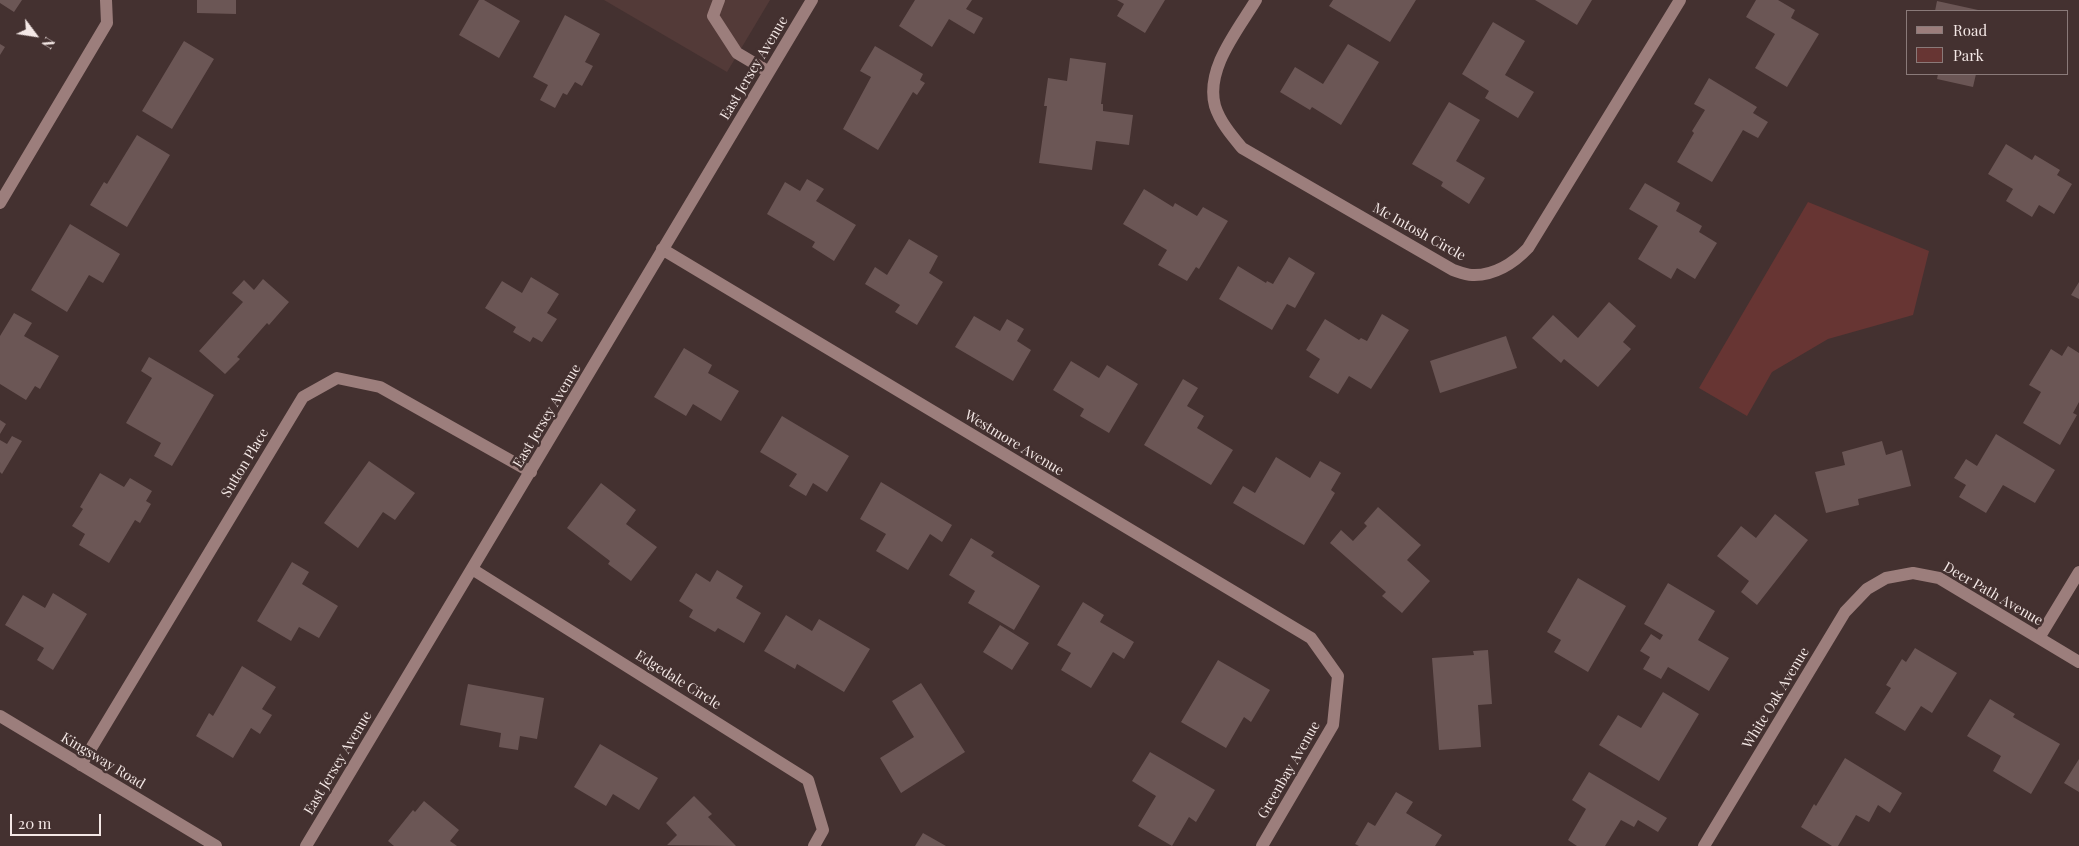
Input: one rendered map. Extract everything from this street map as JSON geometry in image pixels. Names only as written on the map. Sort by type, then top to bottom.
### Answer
[{"type":"street","points":[[0,203],[107,24],[106,0]]},
{"type":"street","points":[[719,0],[713,16],[737,53],[769,72]]},
{"type":"street","name":"East Jersey Avenue","points":[[306,846],[812,0]]},
{"type":"street","name":"Mc Intosh Circle","points":[[1256,0],[1221,59],[1214,83],[1215,106],[1226,128],[1242,148],[1453,270],[1472,275],[1494,271],[1514,262],[1528,248],[1680,0]]},
{"type":"street","name":"Westmore Avenue","points":[[662,249],[1311,638],[1338,676]]},
{"type":"street","name":"Sutton Place","points":[[81,765],[303,396],[337,378],[380,386],[531,472]]},
{"type":"street","name":"Edgedale Circle","points":[[472,568],[808,780],[823,830],[814,846]]},
{"type":"street","name":"Deer Path Avenue","points":[[1886,578],[1913,572],[1939,578],[2079,662]]},
{"type":"street","points":[[2039,638],[2079,572]]},
{"type":"street","name":"White Oak Avenue","points":[[1704,846],[1845,612],[1867,589],[1886,578]]},
{"type":"street","name":"Greenbay Avenue","points":[[1262,846],[1333,724],[1338,676]]},
{"type":"street","name":"Kingsway Road","points":[[0,716],[216,846]]},
{"type":"shaded area","points":[[604,0],[770,0],[727,72]]},
{"type":"green space","points":[[1808,202],[1929,251],[1913,315],[1828,339],[1772,372],[1747,416],[1699,388]]},
{"type":"building","points":[[0,0],[22,0],[14,12],[0,3]]},
{"type":"building","points":[[197,0],[236,0],[236,14],[197,13]]},
{"type":"building","points":[[479,0],[484,0],[520,21],[499,58],[459,35]]},
{"type":"building","points":[[915,0],[972,0],[966,9],[983,18],[974,34],[949,19],[932,47],[899,26]]},
{"type":"building","points":[[1117,0],[1165,0],[1145,33],[1117,16],[1124,4]]},
{"type":"building","points":[[1333,0],[1416,0],[1390,42],[1329,6]]},
{"type":"building","points":[[1535,0],[1592,0],[1577,25]]},
{"type":"building","points":[[1756,0],[1778,0],[1795,10],[1791,18],[1819,34],[1787,87],[1755,68],[1775,34],[1746,17]]},
{"type":"building","points":[[1937,1],[1978,10],[1935,10]]},
{"type":"building","points":[[565,15],[600,34],[585,62],[593,66],[582,86],[575,82],[567,95],[563,93],[555,108],[540,100],[548,85],[533,77]]},
{"type":"building","points":[[1493,22],[1525,41],[1505,75],[1534,92],[1518,118],[1485,98],[1489,91],[1462,74]]},
{"type":"building","points":[[184,41],[214,59],[172,129],[142,111]]},
{"type":"building","points":[[0,44],[5,47],[0,55]]},
{"type":"building","points":[[1348,44],[1379,62],[1341,125],[1312,107],[1310,110],[1280,92],[1295,67],[1323,84]]},
{"type":"building","points":[[875,46],[923,74],[920,80],[925,83],[917,95],[913,92],[878,150],[843,129],[871,77],[860,71]]},
{"type":"building","points":[[1070,58],[1106,63],[1101,104],[1103,104],[1103,111],[1133,115],[1129,145],[1096,141],[1092,170],[1039,163],[1047,106],[1044,106],[1048,78],[1067,81]]},
{"type":"building","points":[[1938,75],[1976,75],[1973,87],[1937,79]]},
{"type":"building","points":[[1709,78],[1757,107],[1753,113],[1768,122],[1758,138],[1743,130],[1712,182],[1677,162],[1705,110],[1694,104]]},
{"type":"building","points":[[1449,102],[1480,120],[1456,161],[1485,178],[1469,204],[1441,186],[1443,182],[1412,164]]},
{"type":"building","points":[[137,135],[170,155],[127,227],[90,205],[104,182],[107,184]]},
{"type":"building","points":[[2006,144],[2032,160],[2035,155],[2060,170],[2057,175],[2072,184],[2054,214],[2039,205],[2032,217],[2006,201],[2013,189],[1988,174]]},
{"type":"building","points":[[807,179],[824,189],[816,201],[856,225],[834,261],[812,247],[815,242],[767,214],[785,182],[800,191]]},
{"type":"building","points":[[1645,183],[1680,203],[1676,211],[1702,226],[1699,232],[1717,243],[1695,279],[1677,268],[1671,279],[1638,259],[1658,226],[1629,209]]},
{"type":"building","points":[[1144,189],[1173,207],[1175,203],[1197,216],[1203,207],[1228,221],[1199,269],[1196,267],[1187,281],[1158,265],[1167,250],[1123,224]]},
{"type":"building","points":[[70,224],[120,254],[103,283],[89,275],[67,312],[31,290]]},
{"type":"building","points":[[909,239],[938,256],[929,273],[943,282],[917,325],[895,312],[900,305],[865,284],[875,267],[887,275]]},
{"type":"building","points":[[1289,257],[1315,273],[1295,308],[1287,304],[1272,330],[1219,299],[1238,266],[1266,283],[1267,281],[1273,284]]},
{"type":"building","points":[[531,277],[559,294],[547,313],[557,319],[542,342],[533,337],[530,342],[513,332],[516,327],[485,308],[502,281],[522,293]]},
{"type":"building","points":[[263,279],[289,302],[269,325],[267,323],[237,357],[240,359],[225,374],[199,351],[243,302],[232,293],[244,280],[254,290]]},
{"type":"building","points":[[2079,282],[2079,299],[2071,295]]},
{"type":"building","points":[[1609,302],[1636,326],[1623,342],[1631,349],[1598,387],[1564,359],[1561,363],[1532,338],[1553,315],[1578,338]]},
{"type":"building","points":[[14,313],[32,323],[24,336],[59,356],[40,389],[35,386],[26,400],[0,384],[0,336]]},
{"type":"building","points":[[1382,314],[1409,330],[1371,389],[1349,376],[1338,394],[1309,377],[1320,359],[1306,350],[1325,319],[1359,340],[1361,338],[1367,341]]},
{"type":"building","points":[[974,316],[1000,331],[1007,319],[1024,329],[1017,341],[1031,350],[1013,381],[955,347]]},
{"type":"building","points":[[1506,336],[1517,368],[1440,393],[1430,361]]},
{"type":"building","points":[[2068,346],[2079,353],[2079,402],[2073,413],[2077,415],[2060,445],[2023,423],[2041,392],[2029,385],[2051,349],[2062,356]]},
{"type":"building","points":[[684,348],[712,365],[708,373],[739,391],[721,421],[693,404],[686,416],[654,397]]},
{"type":"building","points":[[149,357],[214,395],[172,466],[154,456],[161,443],[126,423],[152,378],[141,371]]},
{"type":"building","points":[[1071,361],[1099,378],[1107,365],[1138,384],[1109,433],[1080,416],[1084,409],[1053,390]]},
{"type":"building","points":[[1183,379],[1198,388],[1187,406],[1204,416],[1197,428],[1233,450],[1211,485],[1144,445]]},
{"type":"building","points":[[782,416],[849,456],[827,492],[813,483],[806,496],[789,486],[797,474],[760,452]]},
{"type":"building","points":[[0,420],[6,424],[0,434]]},
{"type":"building","points":[[1996,434],[2055,470],[2035,503],[2003,485],[1986,513],[1959,497],[1966,485],[1954,478],[1966,459],[1977,466]]},
{"type":"building","points":[[12,436],[22,441],[2,474],[0,472],[0,440],[7,444]]},
{"type":"building","points":[[1882,441],[1886,455],[1902,450],[1911,486],[1858,499],[1859,505],[1826,513],[1815,472],[1845,465],[1842,452]]},
{"type":"building","points":[[1276,457],[1310,478],[1320,461],[1341,473],[1331,490],[1335,493],[1304,545],[1233,503],[1243,486],[1255,493]]},
{"type":"building","points":[[369,461],[415,493],[395,520],[383,512],[358,548],[324,523]]},
{"type":"building","points":[[100,473],[124,487],[130,478],[152,491],[146,501],[151,504],[140,523],[135,520],[109,563],[79,545],[85,534],[72,526],[83,509],[80,507]]},
{"type":"building","points":[[881,482],[952,525],[942,542],[930,534],[908,570],[876,551],[886,534],[860,519]]},
{"type":"building","points":[[601,483],[636,510],[626,524],[657,547],[631,581],[608,564],[610,561],[567,528]]},
{"type":"building","points":[[1378,507],[1421,545],[1407,560],[1430,581],[1402,613],[1382,596],[1386,592],[1330,543],[1341,530],[1353,541],[1367,526],[1364,523]]},
{"type":"building","points":[[1775,514],[1808,540],[1757,605],[1741,592],[1749,581],[1717,556],[1741,526],[1756,538]]},
{"type":"building","points":[[971,538],[994,552],[991,556],[1040,586],[1014,630],[968,603],[975,591],[949,575]]},
{"type":"building","points":[[292,562],[309,572],[302,584],[338,606],[319,638],[299,627],[291,641],[257,621]]},
{"type":"building","points":[[717,570],[743,586],[736,598],[761,613],[744,643],[718,628],[715,632],[689,617],[693,610],[679,601],[696,573],[710,582]]},
{"type":"building","points":[[1578,578],[1626,606],[1588,672],[1554,652],[1561,640],[1547,632]]},
{"type":"building","points":[[1668,583],[1715,611],[1698,640],[1729,658],[1709,691],[1668,667],[1661,679],[1643,669],[1650,657],[1640,651],[1651,634],[1660,640],[1663,635],[1644,624]]},
{"type":"building","points":[[53,593],[87,614],[53,670],[37,660],[44,648],[5,625],[23,595],[45,608]]},
{"type":"building","points":[[1083,602],[1104,615],[1100,622],[1134,642],[1124,659],[1113,652],[1091,688],[1061,670],[1071,653],[1057,645]]},
{"type":"building","points":[[786,615],[812,631],[819,619],[870,649],[844,692],[797,664],[795,669],[764,651]]},
{"type":"building","points":[[1000,625],[1029,643],[1012,670],[983,652]]},
{"type":"building","points":[[1915,648],[1957,673],[1932,713],[1921,706],[1905,731],[1875,713],[1891,688],[1886,685],[1902,659],[1906,662]]},
{"type":"building","points":[[1488,650],[1492,704],[1478,705],[1481,747],[1439,750],[1432,658],[1474,655],[1473,651]]},
{"type":"building","points":[[1218,660],[1270,690],[1251,722],[1244,717],[1226,748],[1181,722]]},
{"type":"building","points":[[242,666],[276,687],[262,709],[272,715],[260,734],[251,728],[233,758],[196,736],[209,713],[213,716]]},
{"type":"building","points":[[921,683],[965,752],[901,793],[880,758],[914,737],[892,701]]},
{"type":"building","points":[[468,684],[544,698],[537,739],[520,736],[518,750],[499,747],[501,733],[460,725]]},
{"type":"building","points":[[1663,692],[1699,714],[1659,781],[1599,745],[1618,715],[1641,728]]},
{"type":"building","points":[[1990,699],[2015,714],[2013,717],[2060,744],[2031,794],[1993,771],[2001,756],[1967,736]]},
{"type":"building","points":[[600,744],[658,778],[639,810],[613,794],[606,806],[574,787]]},
{"type":"building","points":[[1150,752],[1215,790],[1196,822],[1189,817],[1172,846],[1138,826],[1156,796],[1132,781]]},
{"type":"building","points":[[1845,758],[1902,793],[1890,813],[1878,805],[1869,822],[1856,815],[1838,846],[1832,846],[1801,827]]},
{"type":"building","points":[[2079,759],[2079,792],[2064,783]]},
{"type":"building","points":[[1589,772],[1667,818],[1658,832],[1638,820],[1634,827],[1621,820],[1605,846],[1577,846],[1568,840],[1586,809],[1572,800]]},
{"type":"building","points":[[1396,792],[1413,802],[1406,813],[1442,835],[1435,846],[1359,846],[1355,844],[1368,822],[1375,826]]},
{"type":"building","points":[[694,796],[712,814],[708,817],[736,846],[667,845],[677,835],[666,823]]},
{"type":"building","points":[[424,801],[459,830],[450,841],[457,846],[394,846],[388,841],[413,810],[415,812]]},
{"type":"building","points":[[923,833],[946,846],[915,846]]}]
